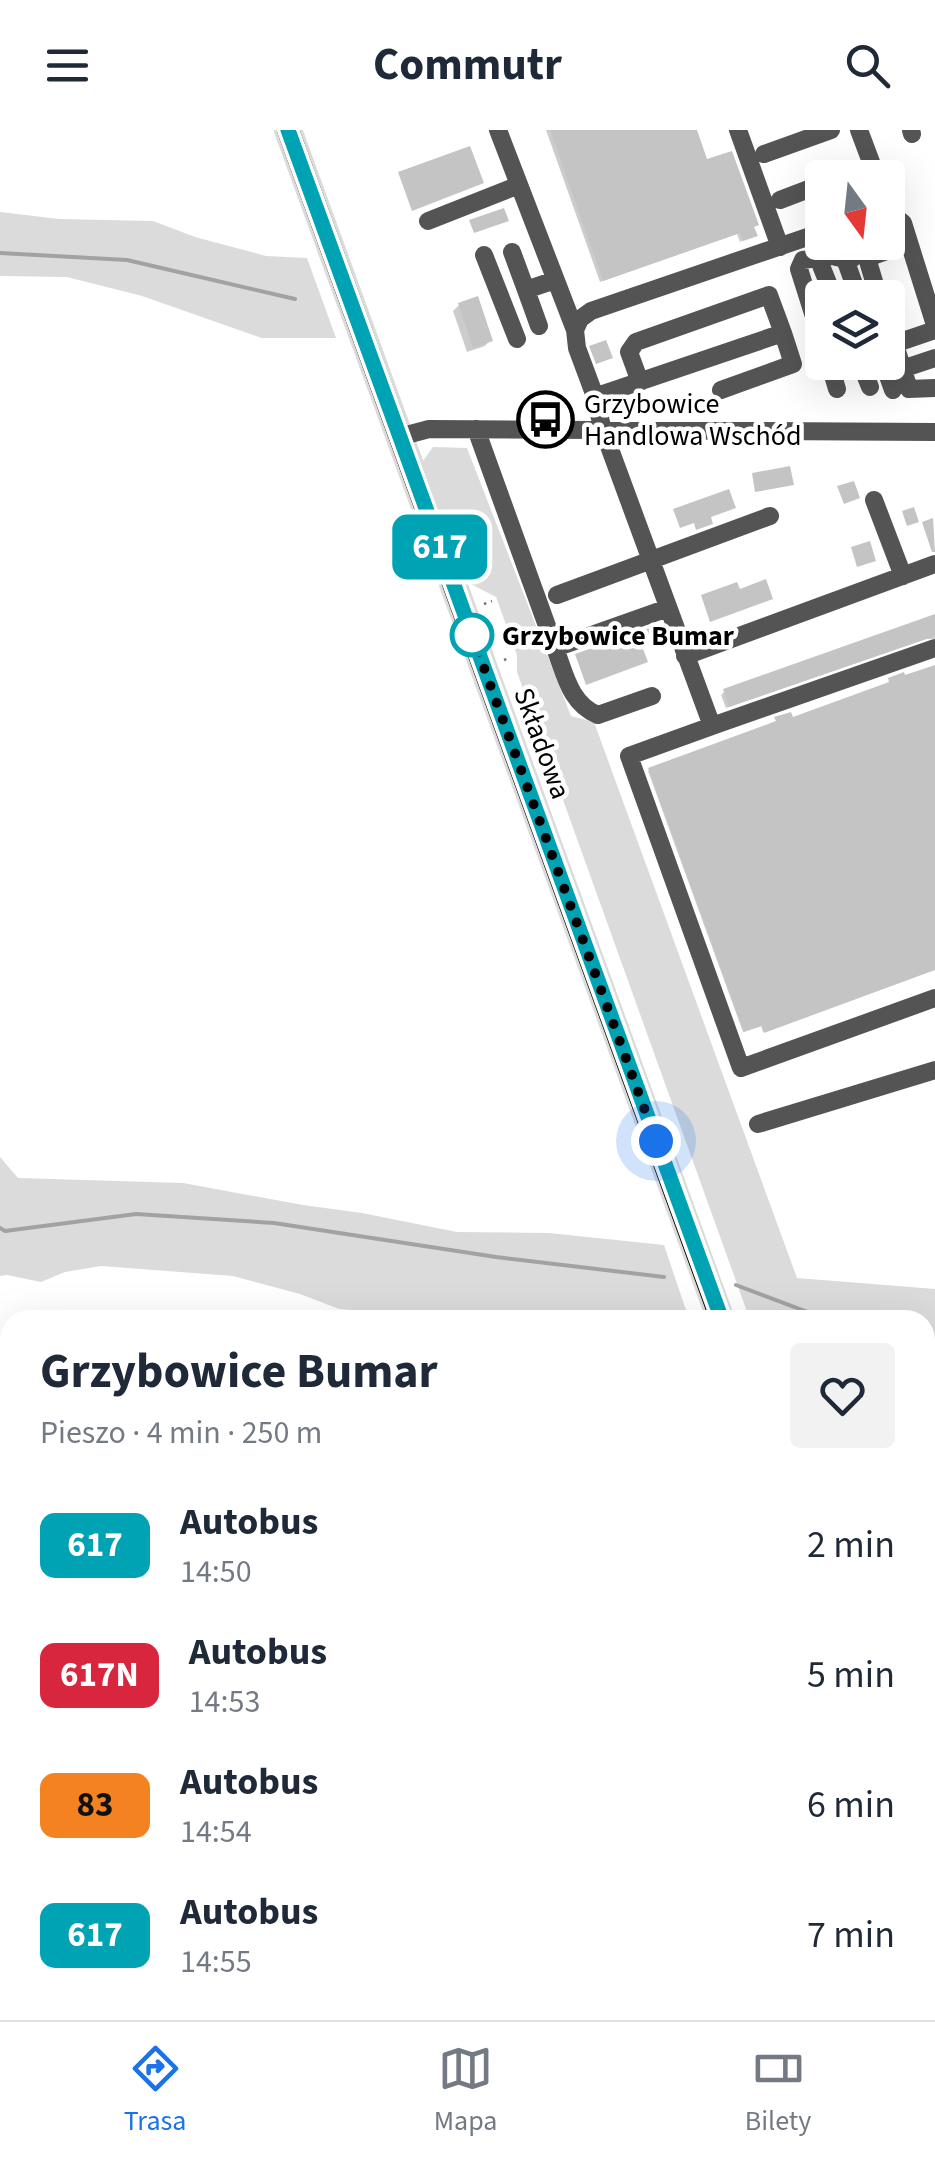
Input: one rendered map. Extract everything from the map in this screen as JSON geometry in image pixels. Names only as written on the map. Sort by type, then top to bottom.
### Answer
[{"type":"main road","name":"Składowa","points":[[288,130],[718,1310]]},
{"type":"street","points":[[498,130],[575,330],[576,348],[603,430],[712,726]]},
{"type":"street","points":[[738,130],[780,246]]},
{"type":"street","points":[[764,154],[831,130]]},
{"type":"street","points":[[860,130],[870,160]]},
{"type":"street","points":[[428,221],[519,185]]},
{"type":"street","points":[[780,200],[805,190]]},
{"type":"street","points":[[905,232],[935,328],[905,340]]},
{"type":"street","points":[[575,330],[580,319],[591,311],[805,238]]},
{"type":"street","points":[[905,244],[909,243]]},
{"type":"street","points":[[512,252],[539,326]]},
{"type":"street","points":[[484,256],[500,320],[517,339]]},
{"type":"street","points":[[805,260],[798,269],[805,290]]},
{"type":"street","points":[[500,320],[554,280]]},
{"type":"street","points":[[640,382],[629,352],[636,342],[768,295],[793,364],[721,390]]},
{"type":"street","points":[[594,397],[782,333]]},
{"type":"street","points":[[905,367],[935,358]]},
{"type":"street","points":[[905,377],[909,389],[935,388]]},
{"type":"street","points":[[834,380],[836,389]]},
{"type":"street","points":[[867,380],[870,387]]},
{"type":"street","points":[[889,380],[893,390]]},
{"type":"street","points":[[400,438],[429,429],[935,432]]},
{"type":"street","points":[[476,429],[573,696],[585,710],[598,715],[652,696]]},
{"type":"street","points":[[874,500],[903,576]]},
{"type":"street","points":[[557,595],[770,516]]},
{"type":"street","points":[[686,656],[935,564]]},
{"type":"street","points":[[556,648],[668,608]]},
{"type":"street","points":[[935,648],[629,756],[741,1068],[935,998]]},
{"type":"street","points":[[758,1124],[935,1070]]},
{"type":"path","points":[[484,604],[492,601]]},
{"type":"shaded area","points":[[0,212],[59,219],[153,221],[266,256],[307,258],[336,338],[262,338],[142,296],[67,277],[0,276]]},
{"type":"shaded area","points":[[433,447],[467,448],[571,716],[594,722],[797,1278],[935,1289],[935,1310],[746,1310],[517,672],[517,655],[496,597],[463,580],[423,461]]},
{"type":"shaded area","points":[[0,1157],[18,1178],[183,1183],[457,1232],[549,1233],[664,1245],[686,1310],[352,1310],[233,1276],[101,1266],[65,1272],[41,1282],[0,1276]]},
{"type":"building","points":[[550,130],[697,130],[707,159],[732,151],[759,225],[754,227],[758,236],[743,241],[740,233],[603,281]]},
{"type":"building","points":[[470,146],[484,183],[412,211],[398,172]]},
{"type":"building","points":[[504,208],[509,221],[474,233],[469,220]]},
{"type":"building","points":[[478,296],[493,341],[473,348],[458,303]]},
{"type":"building","points":[[606,340],[613,358],[596,364],[589,346]]},
{"type":"building","points":[[790,466],[794,485],[755,492],[752,473]]},
{"type":"building","points":[[854,481],[860,498],[844,504],[837,486]]},
{"type":"building","points":[[729,489],[736,508],[711,517],[713,524],[696,530],[694,523],[680,528],[673,509]]},
{"type":"building","points":[[914,507],[919,522],[907,526],[902,511]]},
{"type":"building","points":[[933,518],[935,552],[922,522]]},
{"type":"building","points":[[870,541],[876,561],[857,567],[851,547]]},
{"type":"building","points":[[766,579],[773,599],[710,622],[701,595],[737,582],[740,589]]},
{"type":"building","points":[[935,614],[935,636],[729,707],[723,689]]},
{"type":"building","points":[[661,624],[664,632],[640,641],[648,662],[586,685],[575,654]]},
{"type":"building","points":[[935,665],[935,970],[764,1033],[762,1026],[744,1032],[648,768],[776,721],[774,717],[791,712],[793,717],[889,682],[888,678],[904,672],[905,675]]},
{"type":"waterway","points":[[0,253],[127,260],[295,299]]},
{"type":"waterway","points":[[0,1228],[5,1231],[136,1214],[274,1223],[496,1257],[664,1277]]},
{"type":"waterway","points":[[736,1285],[802,1310]]},
{"type":"bus line","name":"617","points":[[288,130],[718,1310]]},
{"type":"place","name":"Grzybowice Handlowa Wschód","points":[[545,419]]},
{"type":"place","name":"Grzybowice Bumar","points":[[472,635]]},
{"type":"route","points":[[472,635],[656,1141]]}]
